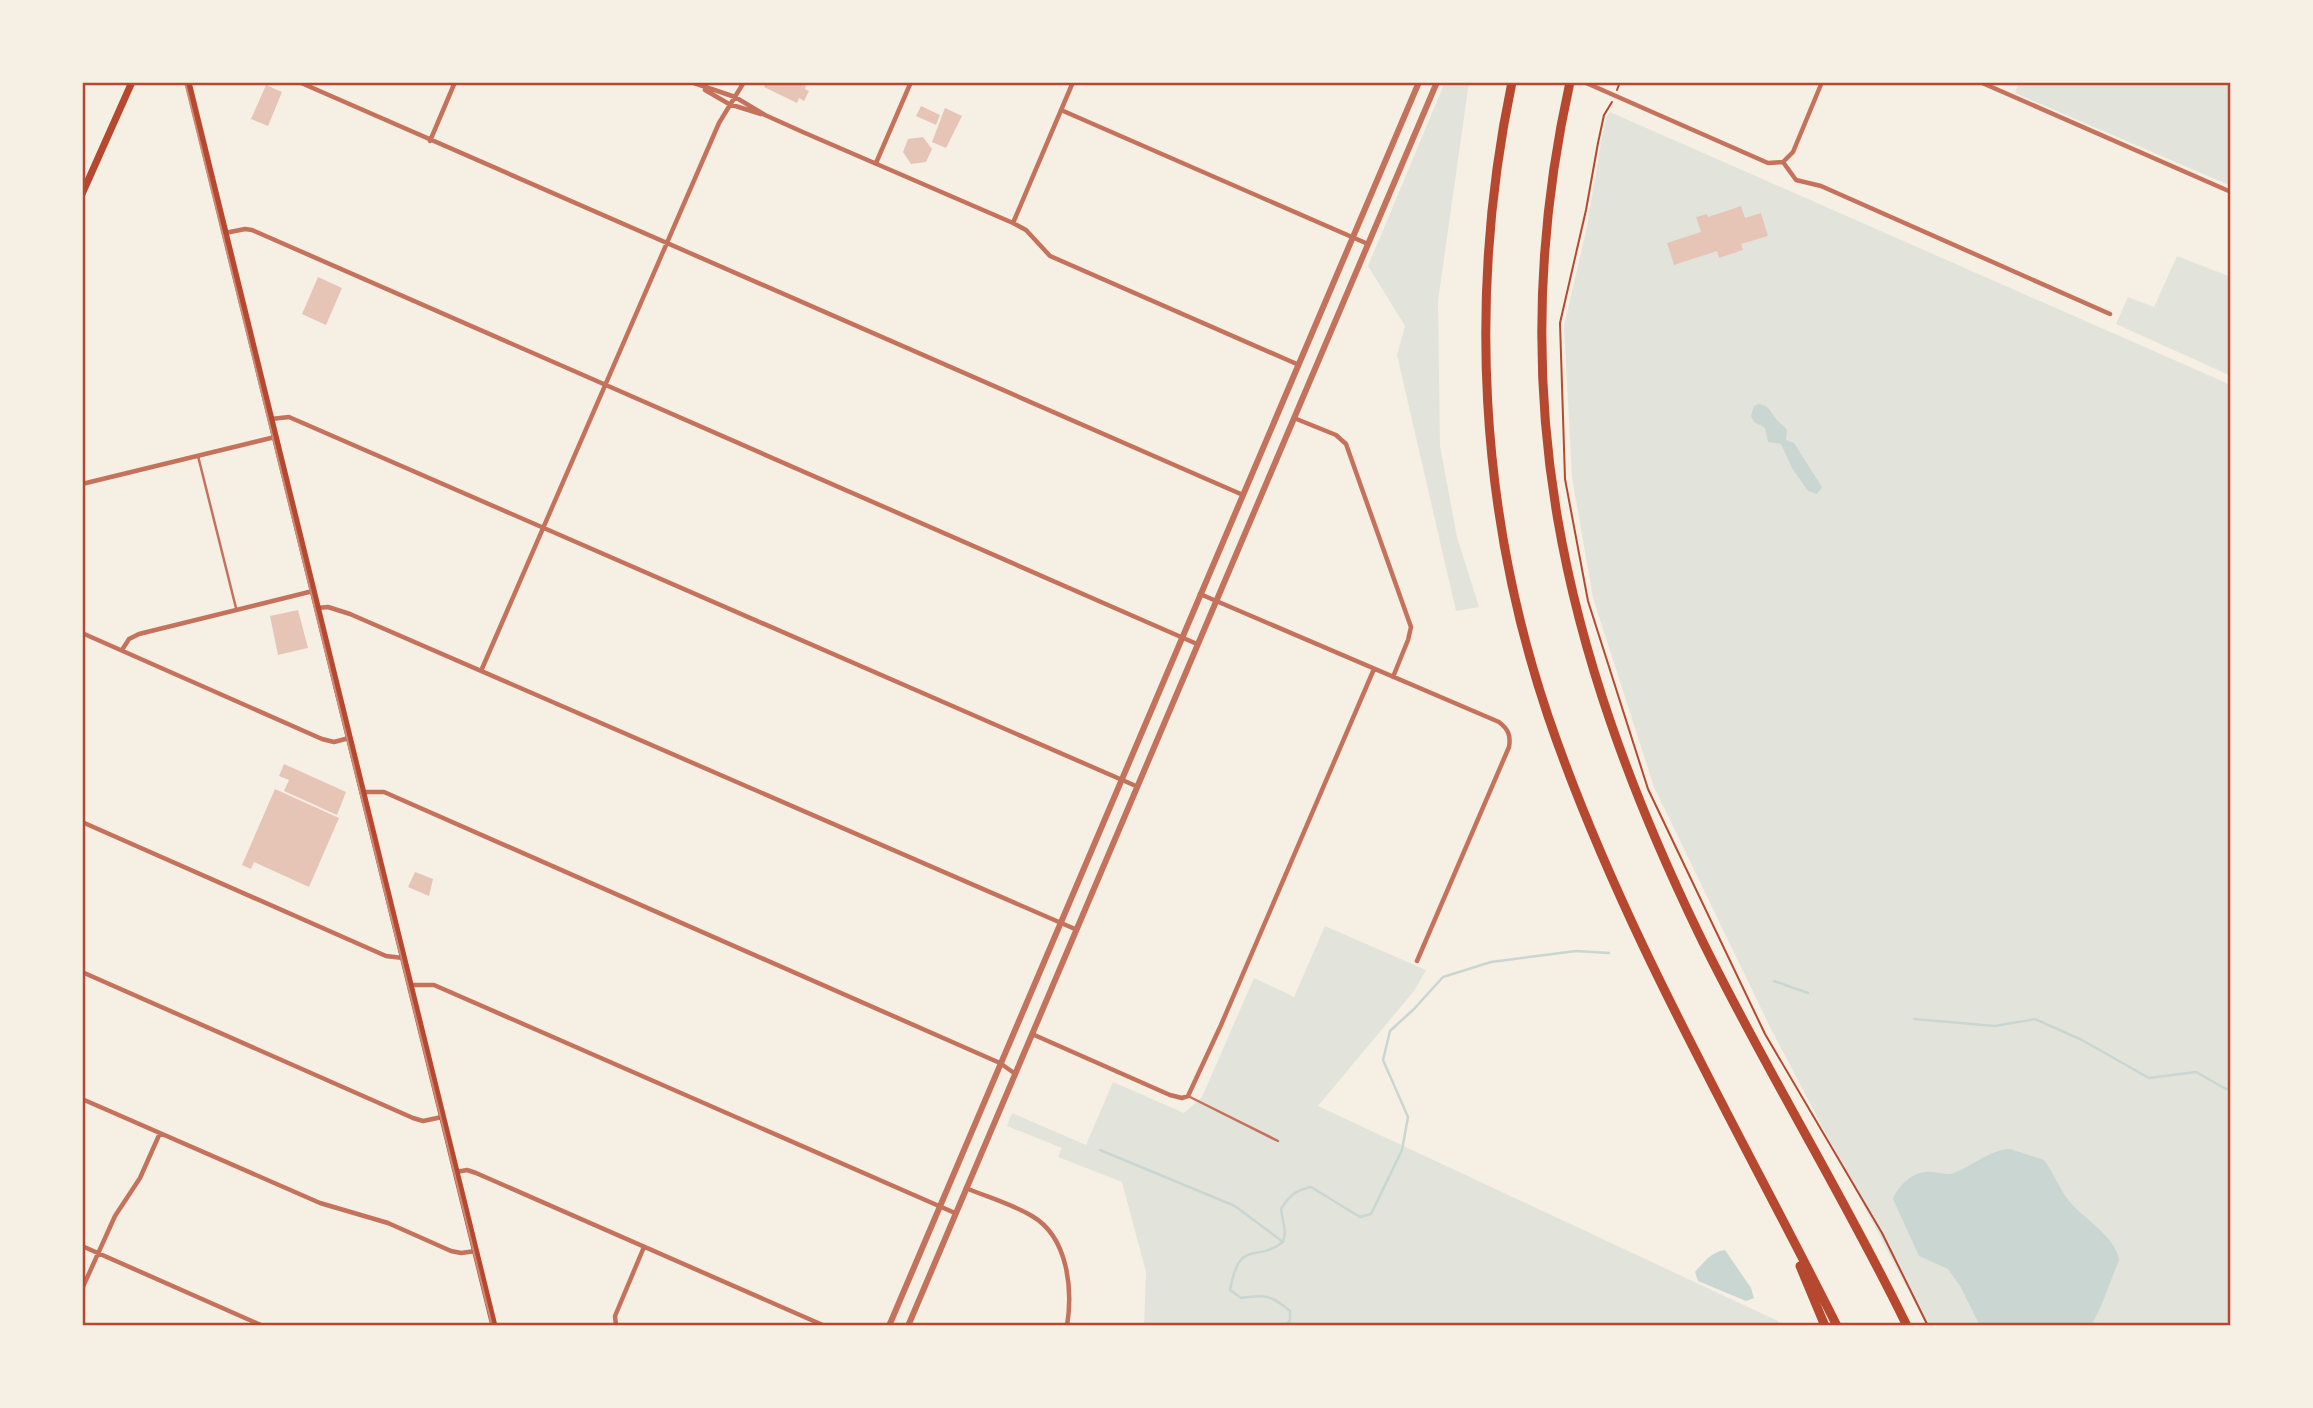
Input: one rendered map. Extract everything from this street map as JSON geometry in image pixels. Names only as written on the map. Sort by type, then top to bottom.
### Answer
[{"type":"highway","points":[[1512,82],[1492,205],[1486,279],[1485,341],[1488,426],[1493,471],[1506,554],[1519,613],[1548,714],[1602,857],[1674,1010],[1837,1326]]},
{"type":"highway","points":[[1570,82],[1550,181],[1541,294],[1541,343],[1542,392],[1552,490],[1576,613],[1607,716],[1659,848],[1724,981],[1907,1326]]},
{"type":"highway","points":[[1774,1203],[1825,1326]]},
{"type":"main road","points":[[82,194],[132,82]]},
{"type":"main road","points":[[188,82],[494,1326]]},
{"type":"street","points":[[299,82],[1243,495]]},
{"type":"street","points":[[430,141],[455,82]]},
{"type":"street","points":[[691,82],[729,104],[765,115],[1013,223],[1026,230],[1050,256],[1298,365]]},
{"type":"street","points":[[481,671],[729,104],[744,82]]},
{"type":"street","points":[[876,163],[911,82]]},
{"type":"street","points":[[1013,223],[1073,82]]},
{"type":"street","points":[[889,1326],[1419,82]]},
{"type":"street","points":[[908,1326],[1437,82]]},
{"type":"street","points":[[1584,82],[1768,163],[1783,162],[1793,152],[1822,82]]},
{"type":"street","points":[[1980,82],[2231,192]]},
{"type":"street","points":[[699,86],[735,97],[765,115]]},
{"type":"street","points":[[1061,110],[1368,244]]},
{"type":"street","points":[[1783,162],[1796,180],[1821,187],[2110,314]]},
{"type":"street","points":[[225,233],[252,230],[1197,644]]},
{"type":"street","points":[[270,419],[289,417],[1136,786]]},
{"type":"street","points":[[1294,418],[1336,435],[1346,444],[1411,627],[1393,677]]},
{"type":"street","points":[[82,484],[275,437]]},
{"type":"street","points":[[122,650],[133,636],[313,591]]},
{"type":"street","points":[[1200,594],[1499,722],[1510,735],[1509,747],[1417,961]]},
{"type":"street","points":[[317,608],[328,607],[350,614],[1075,929]]},
{"type":"street","points":[[82,633],[322,738],[334,742],[349,738]]},
{"type":"street","points":[[1030,1034],[1170,1096],[1188,1096],[1216,1037],[1374,669]]},
{"type":"street","points":[[362,792],[384,792],[1000,1063],[1014,1073]]},
{"type":"street","points":[[82,822],[386,956],[403,958]]},
{"type":"street","points":[[82,972],[413,1118],[423,1121],[442,1116]]},
{"type":"street","points":[[410,985],[433,985],[955,1213]]},
{"type":"street","points":[[82,1099],[320,1203],[388,1223],[451,1251],[475,1251]]},
{"type":"street","points":[[82,1289],[115,1216],[140,1178],[160,1133]]},
{"type":"street","points":[[455,1172],[467,1170],[477,1173],[825,1326]]},
{"type":"street","points":[[966,1188],[1032,1216],[1052,1236],[1063,1258],[1069,1284],[1067,1326]]},
{"type":"street","points":[[82,1246],[263,1326]]},
{"type":"street","points":[[615,1326],[615,1316],[644,1247]]},
{"type":"lane","points":[[198,456],[237,611]]},
{"type":"lane","points":[[1188,1096],[1278,1141]]},
{"type":"path","points":[[1614,96],[1604,114],[1560,323],[1565,479],[1588,601],[1648,789],[1765,1034],[1882,1233],[1928,1326]]},
{"type":"shaded area","points":[[1445,82],[1469,82],[1438,301],[1440,446],[1457,537],[1479,607],[1456,611],[1397,355],[1405,326],[1368,266]]},
{"type":"shaded area","points":[[2019,82],[2231,82],[2231,186],[2015,93]]},
{"type":"shaded area","points":[[1610,112],[2231,385],[2231,1326],[1927,1326],[1771,1029],[1654,787],[1593,598],[1572,477],[1564,326],[1586,231],[1601,143]]},
{"type":"shaded area","points":[[2177,256],[2231,277],[2231,376],[2116,324],[2128,297],[2154,307]]},
{"type":"shaded area","points":[[1758,404],[1768,408],[1787,430],[1786,440],[1794,443],[1822,487],[1817,494],[1808,491],[1792,468],[1781,444],[1768,442],[1765,428],[1754,422],[1751,416],[1754,406]]},
{"type":"shaded area","points":[[1325,926],[1426,970],[1414,991],[1318,1106],[1778,1321],[1780,1326],[1144,1326],[1146,1272],[1122,1182],[1058,1157],[1062,1148],[1007,1126],[1012,1113],[1086,1145],[1113,1082],[1184,1113],[1202,1097],[1254,978],[1294,997]]},
{"type":"shaded area","points":[[2010,1149],[2044,1160],[2070,1202],[2106,1236],[2117,1252],[2119,1260],[2091,1326],[1980,1326],[1960,1286],[1948,1269],[1919,1256],[1893,1199],[1902,1185],[1921,1173],[1954,1173],[1988,1155]]},
{"type":"shaded area","points":[[1725,1250],[1751,1288],[1754,1298],[1746,1301],[1698,1281],[1695,1272],[1712,1255]]},
{"type":"building","points":[[766,82],[799,82],[809,91],[804,101],[799,98],[797,103],[764,87]]},
{"type":"building","points":[[266,85],[282,92],[268,126],[251,119]]},
{"type":"building","points":[[921,106],[940,115],[936,125],[916,116]]},
{"type":"building","points":[[945,108],[962,116],[946,148],[932,142]]},
{"type":"building","points":[[923,137],[932,149],[926,162],[911,164],[903,152],[908,139]]},
{"type":"building","points":[[1741,206],[1745,218],[1761,213],[1768,236],[1741,244],[1743,250],[1719,258],[1717,251],[1674,265],[1667,243],[1701,232],[1696,217],[1707,214],[1708,217]]},
{"type":"building","points":[[318,277],[342,288],[326,325],[302,314]]},
{"type":"building","points":[[298,610],[308,648],[278,655],[270,616]]},
{"type":"building","points":[[284,764],[346,792],[337,815],[284,791],[289,780],[279,776]]},
{"type":"building","points":[[275,789],[339,818],[309,887],[254,862],[251,869],[242,865]]},
{"type":"building","points":[[415,872],[433,879],[429,896],[408,887]]},
{"type":"waterway","points":[[1286,1326],[1290,1320],[1290,1311],[1278,1302],[1262,1296],[1241,1298],[1230,1290],[1234,1274],[1238,1263],[1244,1257],[1283,1242],[1285,1232],[1281,1209],[1290,1197],[1301,1190],[1311,1187],[1360,1217],[1371,1214],[1402,1150],[1408,1117],[1383,1060],[1390,1031],[1443,977],[1491,962],[1576,951],[1609,953]]},
{"type":"waterway","points":[[1774,981],[1808,993]]},
{"type":"waterway","points":[[1914,1019],[1995,1026],[2035,1019],[2082,1040],[2149,1078],[2196,1072],[2226,1089],[2231,1089]]},
{"type":"waterway","points":[[1100,1150],[1235,1206],[1283,1242]]},
{"type":"tram line","points":[[185,82],[492,1326]]}]
